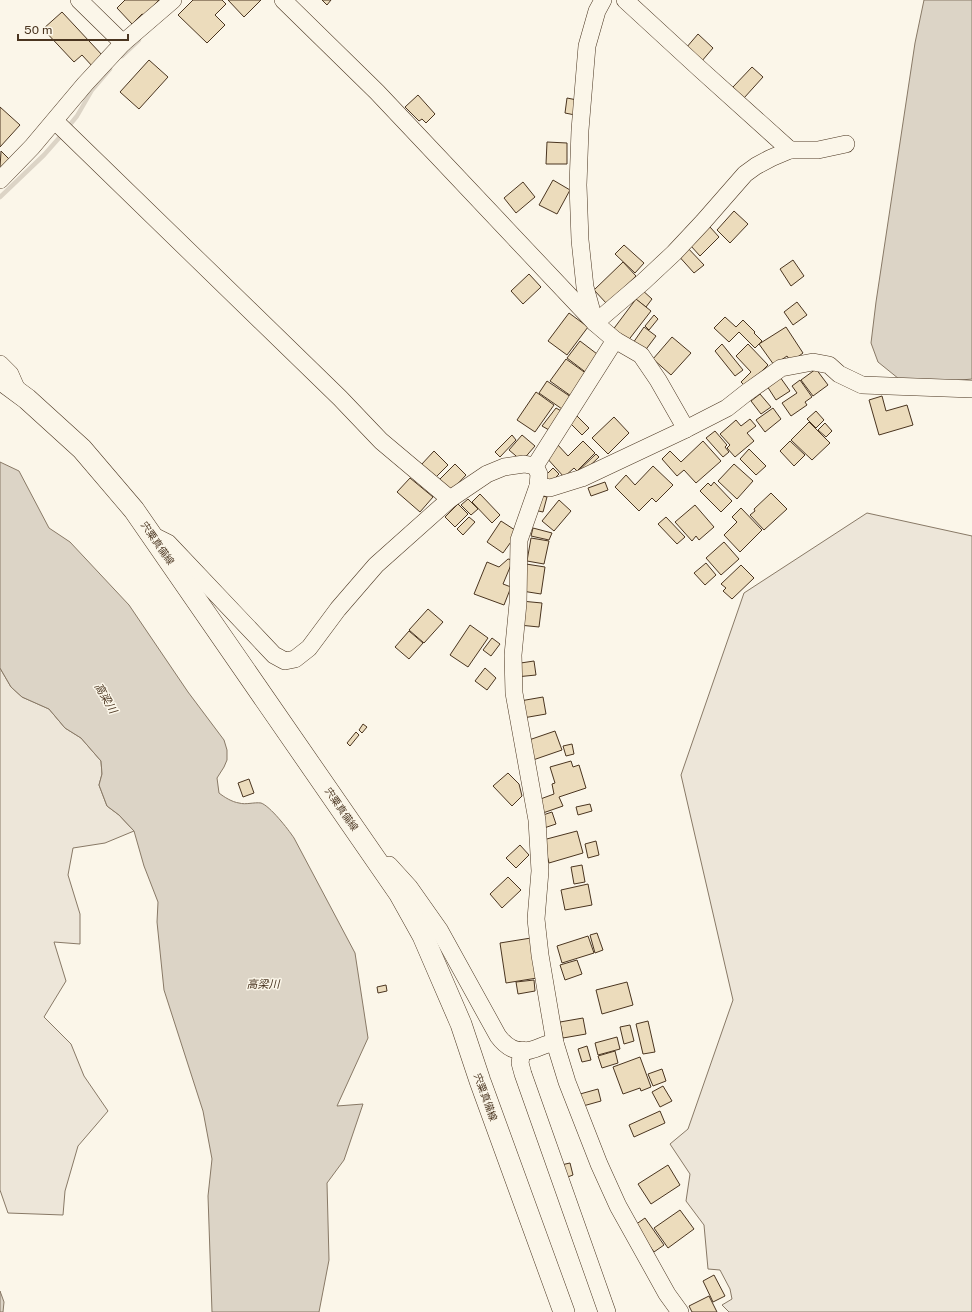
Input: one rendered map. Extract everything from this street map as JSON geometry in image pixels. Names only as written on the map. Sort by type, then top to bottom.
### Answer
[{"type":"main road","name":"宍粟真備線","points":[[0,379],[18,392],[82,449],[134,510],[399,893],[423,936],[461,1024],[480,1081],[564,1312]]},
{"type":"street","points":[[79,0],[123,43]]},
{"type":"street","points":[[0,180],[32,147],[85,84],[123,43],[173,0]]},
{"type":"street","points":[[283,0],[377,92],[595,323],[614,340],[641,355],[658,380],[686,429]]},
{"type":"street","points":[[595,323],[585,288],[580,240],[578,185],[586,46],[597,11],[603,0]]},
{"type":"street","points":[[625,0],[790,150]]},
{"type":"street","points":[[55,121],[340,398],[381,441],[450,499]]},
{"type":"street","points":[[595,323],[674,253],[745,174],[766,161],[790,150],[818,150],[846,144]]},
{"type":"street","points":[[535,466],[614,340]]},
{"type":"street","points":[[538,486],[550,488],[582,478],[686,429],[727,408],[781,368],[813,362],[829,365],[839,374],[862,385],[972,389]]},
{"type":"street","points":[[0,364],[10,374],[18,392]]},
{"type":"street","points":[[152,535],[168,542],[264,646],[274,656],[285,661],[295,659],[309,648],[338,610],[376,565],[450,499],[487,474],[504,467],[524,464],[535,466]]},
{"type":"street","points":[[535,466],[539,474],[538,486],[519,540],[518,603],[513,670],[514,693],[537,820],[540,871],[536,919],[540,956],[555,1043],[567,1082],[599,1164],[618,1206],[667,1294],[680,1312]]},
{"type":"street","points":[[374,855],[391,867],[409,887],[440,931],[498,1036],[504,1044],[515,1050],[530,1050],[548,1043],[555,1043]]},
{"type":"street","points":[[522,1050],[520,1063],[523,1074],[607,1312]]},
{"type":"shaded area","points":[[867,513],[972,536],[972,1312],[729,1312],[722,1305],[732,1299],[730,1289],[720,1270],[708,1269],[704,1225],[686,1201],[690,1174],[670,1144],[688,1129],[733,1000],[681,775],[744,593]]},
{"type":"shaded area","points":[[0,668],[11,687],[22,697],[49,709],[65,728],[81,738],[101,761],[102,774],[99,785],[107,806],[119,815],[134,831],[105,843],[73,848],[68,875],[80,914],[80,944],[54,942],[66,981],[44,1017],[71,1044],[84,1076],[108,1111],[78,1146],[65,1191],[63,1215],[8,1213],[0,1190]]},
{"type":"water","points":[[924,0],[972,0],[972,379],[904,383],[878,362],[871,343],[915,43]]},
{"type":"water","name":"高梁川","points":[[0,462],[19,471],[49,528],[70,542],[129,605],[188,692],[224,740],[227,750],[227,760],[217,778],[219,793],[228,799],[244,804],[261,803],[269,808],[279,818],[294,838],[355,953],[368,1038],[337,1106],[363,1104],[344,1160],[327,1183],[329,1260],[319,1312],[212,1312],[208,1196],[212,1159],[203,1111],[164,990],[157,922],[158,902],[144,866],[134,831],[119,815],[107,806],[99,785],[102,774],[101,761],[81,738],[65,728],[49,709],[22,697],[11,687],[0,668]]},
{"type":"water","points":[[0,1291],[4,1302],[3,1312],[0,1312]]},
{"type":"building","points":[[125,0],[159,0],[144,15],[142,14],[132,24],[117,8]]},
{"type":"building","points":[[193,0],[222,0],[226,4],[215,15],[225,25],[207,43],[178,15]]},
{"type":"building","points":[[228,0],[261,0],[244,17]]},
{"type":"building","points":[[322,0],[331,0],[327,5]]},
{"type":"building","points":[[62,12],[103,56],[93,67],[82,55],[74,62],[43,29]]},
{"type":"building","points":[[698,34],[713,48],[701,62],[686,48]]},
{"type":"building","points":[[149,60],[168,77],[139,109],[120,92]]},
{"type":"building","points":[[752,67],[763,77],[744,98],[733,87]]},
{"type":"building","points":[[418,95],[435,114],[426,123],[422,119],[419,121],[405,107]]},
{"type":"building","points":[[567,98],[577,100],[575,115],[565,113]]},
{"type":"building","points":[[0,107],[20,125],[0,147]]},
{"type":"building","points":[[547,142],[567,143],[567,164],[546,164]]},
{"type":"building","points":[[1,151],[10,160],[2,169],[0,168]]},
{"type":"building","points":[[553,180],[570,190],[557,214],[539,205]]},
{"type":"building","points":[[523,182],[535,197],[516,213],[504,198]]},
{"type":"building","points":[[734,211],[748,224],[730,243],[717,230]]},
{"type":"building","points":[[710,227],[719,237],[700,256],[691,246]]},
{"type":"building","points":[[624,245],[644,263],[635,273],[615,254]]},
{"type":"building","points":[[685,245],[704,265],[694,273],[676,253]]},
{"type":"building","points":[[793,260],[804,276],[791,286],[780,269]]},
{"type":"building","points":[[623,262],[636,276],[607,304],[594,290]]},
{"type":"building","points":[[529,274],[541,287],[523,304],[511,291]]},
{"type":"building","points":[[641,289],[652,299],[646,307],[634,298]]},
{"type":"building","points":[[636,299],[651,311],[627,342],[612,331]]},
{"type":"building","points":[[797,302],[807,315],[793,325],[784,312]]},
{"type":"building","points":[[569,313],[588,327],[567,355],[548,341]]},
{"type":"building","points":[[654,315],[658,319],[649,330],[645,326]]},
{"type":"building","points":[[725,317],[736,327],[743,320],[762,341],[755,348],[739,332],[729,342],[714,328]]},
{"type":"building","points":[[644,327],[656,336],[644,352],[633,343]]},
{"type":"building","points":[[786,327],[803,353],[791,362],[787,356],[774,365],[759,344]]},
{"type":"building","points":[[672,337],[691,353],[671,375],[653,359]]},
{"type":"building","points":[[580,341],[601,357],[588,374],[567,358]]},
{"type":"building","points":[[722,344],[743,370],[735,376],[715,351]]},
{"type":"building","points":[[748,344],[768,365],[746,387],[741,382],[751,372],[736,356]]},
{"type":"building","points":[[566,359],[587,374],[571,396],[550,381]]},
{"type":"building","points":[[816,369],[828,385],[813,396],[801,380]]},
{"type":"building","points":[[780,377],[790,391],[776,400],[767,386]]},
{"type":"building","points":[[800,380],[812,397],[805,402],[807,405],[791,416],[782,403],[797,393],[792,386]]},
{"type":"building","points":[[547,381],[571,397],[562,409],[539,393]]},
{"type":"building","points":[[536,392],[554,405],[535,432],[517,420]]},
{"type":"building","points":[[760,394],[771,407],[761,414],[751,401]]},
{"type":"building","points":[[882,396],[886,411],[907,405],[913,425],[879,435],[869,400]]},
{"type":"building","points":[[556,408],[563,412],[549,430],[542,426]]},
{"type":"building","points":[[773,408],[781,419],[765,432],[756,420]]},
{"type":"building","points":[[816,411],[824,420],[816,428],[807,419]]},
{"type":"building","points":[[576,415],[589,428],[582,435],[569,422]]},
{"type":"building","points":[[614,417],[629,433],[608,454],[592,438]]},
{"type":"building","points":[[750,419],[756,426],[747,433],[754,441],[735,457],[727,448],[730,445],[720,434],[736,420],[741,426]]},
{"type":"building","points":[[809,422],[830,443],[812,460],[791,440]]},
{"type":"building","points":[[825,423],[832,431],[826,437],[818,430]]},
{"type":"building","points":[[715,431],[727,445],[725,447],[729,452],[723,457],[706,438]]},
{"type":"building","points":[[512,435],[516,440],[500,457],[495,452]]},
{"type":"building","points":[[522,435],[535,446],[522,461],[509,450]]},
{"type":"building","points":[[583,441],[595,453],[577,471],[574,468],[564,477],[545,456],[557,444],[568,456]]},
{"type":"building","points":[[703,441],[721,461],[696,483],[684,470],[677,476],[662,459],[670,451],[681,462]]},
{"type":"building","points":[[790,441],[805,455],[794,466],[780,451]]},
{"type":"building","points":[[749,449],[766,466],[756,475],[740,459]]},
{"type":"building","points":[[434,451],[448,465],[435,478],[421,465]]},
{"type":"building","points":[[596,454],[599,457],[579,476],[576,473]]},
{"type":"building","points":[[455,464],[466,475],[450,492],[439,480]]},
{"type":"building","points":[[734,464],[753,481],[737,499],[718,481]]},
{"type":"building","points":[[653,466],[673,485],[656,502],[652,498],[639,511],[615,487],[626,475],[635,485]]},
{"type":"building","points":[[553,468],[559,474],[548,485],[542,479]]},
{"type":"building","points":[[410,478],[433,497],[420,512],[397,492]]},
{"type":"building","points":[[605,482],[608,490],[591,496],[588,488]]},
{"type":"building","points":[[714,482],[732,501],[721,512],[700,491],[708,483],[711,486]]},
{"type":"building","points":[[771,493],[787,509],[764,530],[750,515],[755,511],[754,509]]},
{"type":"building","points":[[480,494],[500,515],[492,523],[472,502]]},
{"type":"building","points":[[538,495],[547,497],[543,512],[534,510]]},
{"type":"building","points":[[468,499],[478,509],[471,515],[461,505]]},
{"type":"building","points":[[559,500],[571,511],[554,531],[542,521]]},
{"type":"building","points":[[458,504],[468,514],[455,527],[445,517]]},
{"type":"building","points":[[695,505],[714,527],[699,540],[696,536],[692,541],[675,522]]},
{"type":"building","points":[[741,508],[762,530],[740,552],[724,535],[737,522],[732,517]]},
{"type":"building","points":[[469,517],[475,522],[463,535],[457,529]]},
{"type":"building","points":[[666,517],[685,537],[677,544],[658,524]]},
{"type":"building","points":[[501,521],[518,532],[503,553],[487,542]]},
{"type":"building","points":[[533,528],[552,533],[549,540],[531,536]]},
{"type":"building","points":[[531,538],[549,541],[544,564],[527,561]]},
{"type":"building","points":[[724,542],[739,559],[721,575],[706,558]]},
{"type":"building","points":[[508,559],[513,560],[503,584],[511,587],[504,605],[474,594],[487,562],[499,567]]},
{"type":"building","points":[[706,563],[716,575],[705,585],[694,573]]},
{"type":"building","points":[[526,564],[545,567],[541,594],[522,591]]},
{"type":"building","points":[[741,565],[754,578],[732,599],[723,591],[726,588],[721,584]]},
{"type":"building","points":[[521,601],[542,603],[539,627],[519,625]]},
{"type":"building","points":[[428,609],[443,622],[424,643],[409,630]]},
{"type":"building","points":[[470,625],[488,638],[468,667],[450,655]]},
{"type":"building","points":[[409,631],[423,643],[409,659],[395,647]]},
{"type":"building","points":[[492,638],[500,644],[491,656],[483,650]]},
{"type":"building","points":[[534,661],[536,675],[516,677],[514,664]]},
{"type":"building","points":[[485,668],[496,678],[487,690],[475,681]]},
{"type":"building","points":[[543,697],[546,714],[523,718],[520,701]]},
{"type":"building","points":[[363,724],[367,727],[362,733],[359,730]]},
{"type":"building","points":[[555,731],[562,750],[533,760],[526,741]]},
{"type":"building","points":[[356,732],[359,735],[350,746],[347,743]]},
{"type":"building","points":[[572,744],[574,754],[566,756],[563,746]]},
{"type":"building","points":[[571,761],[573,767],[579,765],[586,788],[559,797],[563,806],[540,814],[535,801],[554,794],[552,784],[555,783],[550,767]]},
{"type":"building","points":[[508,773],[519,784],[522,796],[512,806],[493,786]]},
{"type":"building","points":[[249,779],[254,793],[243,797],[238,783]]},
{"type":"building","points":[[590,804],[592,811],[578,815],[576,807]]},
{"type":"building","points":[[552,812],[556,824],[544,828],[540,816]]},
{"type":"building","points":[[577,831],[583,853],[549,863],[543,840]]},
{"type":"building","points":[[596,841],[599,855],[588,858],[585,844]]},
{"type":"building","points":[[520,845],[529,855],[516,868],[506,858]]},
{"type":"building","points":[[582,865],[585,882],[574,884],[571,867]]},
{"type":"building","points":[[508,877],[521,890],[502,908],[490,894]]},
{"type":"building","points":[[588,884],[592,905],[565,910],[561,890]]},
{"type":"building","points":[[597,933],[603,950],[595,953],[590,935]]},
{"type":"building","points":[[588,936],[594,953],[562,963],[557,946]]},
{"type":"building","points":[[531,938],[537,978],[506,983],[500,943]]},
{"type":"building","points":[[577,960],[582,974],[565,980],[560,965]]},
{"type":"building","points":[[534,980],[535,991],[518,994],[516,982]]},
{"type":"building","points":[[627,982],[633,1005],[602,1014],[596,990]]},
{"type":"building","points":[[386,985],[387,991],[378,993],[377,987]]},
{"type":"building","points":[[583,1018],[586,1034],[563,1038],[560,1022]]},
{"type":"building","points":[[648,1021],[655,1052],[643,1054],[636,1024]]},
{"type":"building","points":[[630,1025],[634,1041],[624,1044],[620,1027]]},
{"type":"building","points":[[617,1037],[620,1049],[598,1055],[595,1043]]},
{"type":"building","points":[[587,1046],[591,1060],[582,1062],[578,1049]]},
{"type":"building","points":[[615,1051],[618,1063],[602,1068],[598,1056]]},
{"type":"building","points":[[640,1057],[651,1087],[641,1091],[640,1088],[623,1094],[613,1067]]},
{"type":"building","points":[[662,1069],[666,1081],[653,1086],[648,1074]]},
{"type":"building","points":[[663,1086],[672,1101],[660,1107],[652,1092]]},
{"type":"building","points":[[598,1089],[601,1101],[583,1106],[580,1094]]},
{"type":"building","points":[[660,1111],[665,1123],[634,1137],[629,1125]]},
{"type":"building","points":[[570,1163],[573,1175],[565,1178],[561,1165]]},
{"type":"building","points":[[668,1165],[680,1185],[651,1204],[638,1184]]},
{"type":"building","points":[[680,1210],[694,1229],[668,1248],[654,1228]]},
{"type":"building","points":[[645,1218],[664,1245],[654,1252],[635,1225]]},
{"type":"building","points":[[714,1275],[725,1296],[713,1302],[703,1281]]},
{"type":"building","points":[[709,1296],[717,1312],[692,1312],[689,1306]]},
{"type":"waterway","points":[[122,56],[139,40]]},
{"type":"waterway","points":[[0,197],[44,155],[59,138],[77,116],[92,90],[110,69]]}]
